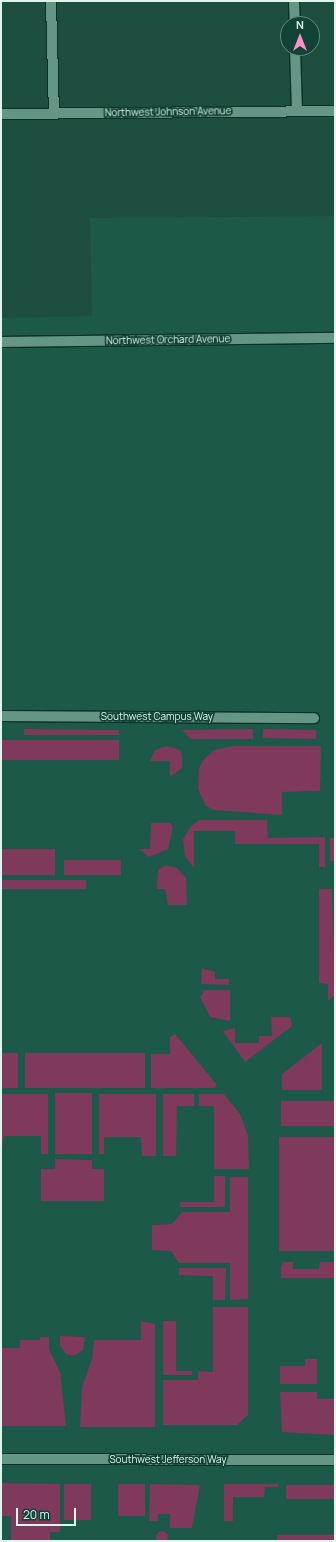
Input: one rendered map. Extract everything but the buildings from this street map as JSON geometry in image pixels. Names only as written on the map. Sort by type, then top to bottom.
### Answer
[{"type":"street","points":[[52,1],[54,113]]},
{"type":"street","points":[[294,1],[295,16]]},
{"type":"street","points":[[295,56],[297,110]]},
{"type":"street","name":"Northwest Johnson Avenue","points":[[1,114],[297,110],[335,111]]},
{"type":"street","name":"Northwest Orchard Avenue","points":[[1,342],[335,338]]},
{"type":"street","name":"Southwest Campus Way","points":[[1,716],[314,718]]},
{"type":"street","name":"Southwest Jefferson Way","points":[[1,1459],[335,1460]]},
{"type":"shaded area","points":[[335,216],[335,1541],[1,1541],[1,318],[92,316],[90,218]]},
{"type":"shaded area","points":[[24,729],[119,730],[119,735],[24,735]]},
{"type":"shaded area","points":[[253,729],[253,739],[191,739],[182,730]]},
{"type":"shaded area","points":[[263,729],[316,730],[316,739],[263,738]]},
{"type":"shaded area","points":[[1,740],[119,740],[119,760],[1,760]]},
{"type":"shaded area","points":[[167,746],[180,750],[182,755],[182,768],[170,777],[170,761],[150,761],[155,750]]},
{"type":"shaded area","points":[[233,746],[321,746],[320,791],[282,792],[282,815],[214,810],[206,806],[198,789],[199,769],[203,760],[214,750]]},
{"type":"shaded area","points":[[199,820],[267,820],[268,838],[325,837],[325,867],[319,867],[319,844],[235,844],[235,831],[194,831],[194,868],[185,856],[183,839],[191,826]]},
{"type":"shaded area","points":[[151,823],[170,823],[173,827],[168,849],[149,857],[139,849],[150,849]]},
{"type":"shaded area","points":[[330,838],[335,838],[335,861],[330,861]]},
{"type":"shaded area","points":[[1,849],[55,849],[55,875],[1,875]]},
{"type":"shaded area","points":[[64,860],[121,860],[121,875],[64,875]]},
{"type":"shaded area","points":[[166,865],[177,868],[186,878],[187,905],[168,905],[165,889],[157,889],[158,870]]},
{"type":"shaded area","points":[[1,880],[86,880],[86,889],[1,889]]},
{"type":"shaded area","points":[[319,889],[332,889],[335,995],[328,1001],[328,984],[319,983]]},
{"type":"shaded area","points":[[202,968],[215,972],[215,979],[229,979],[229,985],[201,984]]},
{"type":"shaded area","points":[[205,990],[230,990],[230,1021],[210,1017],[200,997]]},
{"type":"shaded area","points":[[271,1017],[290,1017],[292,1026],[245,1062],[223,1031],[235,1028],[235,1043],[259,1043],[259,1036],[272,1036]]},
{"type":"shaded area","points":[[175,1034],[217,1085],[214,1088],[151,1088],[151,1054],[170,1054],[170,1037]]},
{"type":"shaded area","points":[[322,1043],[322,1090],[282,1090],[282,1074]]},
{"type":"shaded area","points":[[1,1053],[18,1053],[18,1088],[1,1088]]},
{"type":"shaded area","points":[[25,1053],[145,1053],[145,1088],[25,1088]]},
{"type":"shaded area","points":[[55,1093],[92,1093],[92,1154],[55,1154]]},
{"type":"shaded area","points":[[1,1094],[48,1094],[48,1154],[41,1154],[41,1136],[4,1136],[1,1154]]},
{"type":"shaded area","points":[[99,1094],[156,1094],[156,1156],[142,1156],[141,1137],[104,1137],[104,1154],[99,1154]]},
{"type":"shaded area","points":[[163,1094],[194,1094],[194,1106],[177,1106],[176,1156],[163,1156]]},
{"type":"shaded area","points":[[199,1094],[224,1094],[240,1114],[248,1136],[249,1169],[214,1169],[214,1106],[199,1106]]},
{"type":"shaded area","points":[[281,1101],[335,1101],[335,1126],[281,1126]]},
{"type":"shaded area","points":[[279,1137],[335,1137],[335,1251],[279,1251]]},
{"type":"shaded area","points":[[55,1159],[92,1160],[92,1169],[104,1169],[104,1201],[41,1201],[41,1169],[55,1169]]},
{"type":"shaded area","points":[[214,1176],[225,1176],[225,1207],[180,1207],[180,1202],[214,1202]]},
{"type":"shaded area","points":[[230,1177],[248,1177],[248,1299],[230,1300],[230,1263],[179,1263],[171,1251],[152,1250],[152,1225],[172,1224],[182,1212],[230,1212]]},
{"type":"shaded area","points":[[284,1262],[293,1262],[293,1269],[319,1269],[320,1262],[335,1262],[335,1278],[281,1278],[281,1266]]},
{"type":"shaded area","points":[[179,1268],[226,1268],[225,1300],[213,1300],[213,1276],[179,1275]]},
{"type":"shaded area","points":[[213,1307],[248,1307],[248,1415],[237,1425],[163,1425],[163,1380],[198,1380],[198,1371],[213,1372]]},
{"type":"shaded area","points":[[141,1321],[155,1324],[155,1427],[80,1427],[82,1387],[92,1359],[94,1340],[141,1340]]},
{"type":"shaded area","points":[[163,1321],[176,1321],[176,1371],[192,1371],[192,1375],[163,1375]]},
{"type":"shaded area","points":[[60,1336],[85,1337],[83,1350],[74,1356],[66,1354],[60,1346]]},
{"type":"shaded area","points":[[40,1337],[49,1337],[49,1349],[60,1372],[66,1426],[1,1426],[1,1348],[20,1348],[20,1340],[40,1340]]},
{"type":"shaded area","points":[[305,1359],[317,1359],[317,1384],[280,1384],[280,1366],[305,1366]]},
{"type":"shaded area","points":[[280,1392],[317,1392],[317,1399],[335,1399],[335,1435],[282,1432]]},
{"type":"shaded area","points":[[1,1483],[60,1484],[60,1532],[50,1532],[50,1541],[11,1541],[11,1516],[1,1516]]},
{"type":"shaded area","points":[[64,1484],[91,1484],[91,1520],[64,1520]]},
{"type":"shaded area","points":[[118,1484],[145,1484],[145,1516],[118,1516]]},
{"type":"shaded area","points":[[150,1484],[200,1485],[192,1528],[170,1528],[170,1514],[158,1514],[158,1521],[149,1521]]},
{"type":"shaded area","points":[[224,1484],[278,1484],[278,1487],[265,1487],[264,1497],[233,1497],[233,1521],[224,1521]]},
{"type":"shaded area","points":[[286,1485],[334,1485],[334,1499],[286,1499]]},
{"type":"shaded area","points":[[160,1531],[164,1531],[168,1537],[164,1543],[160,1543],[156,1539],[156,1535]]},
{"type":"shaded area","points":[[277,1535],[335,1535],[335,1541],[277,1541]]}]
